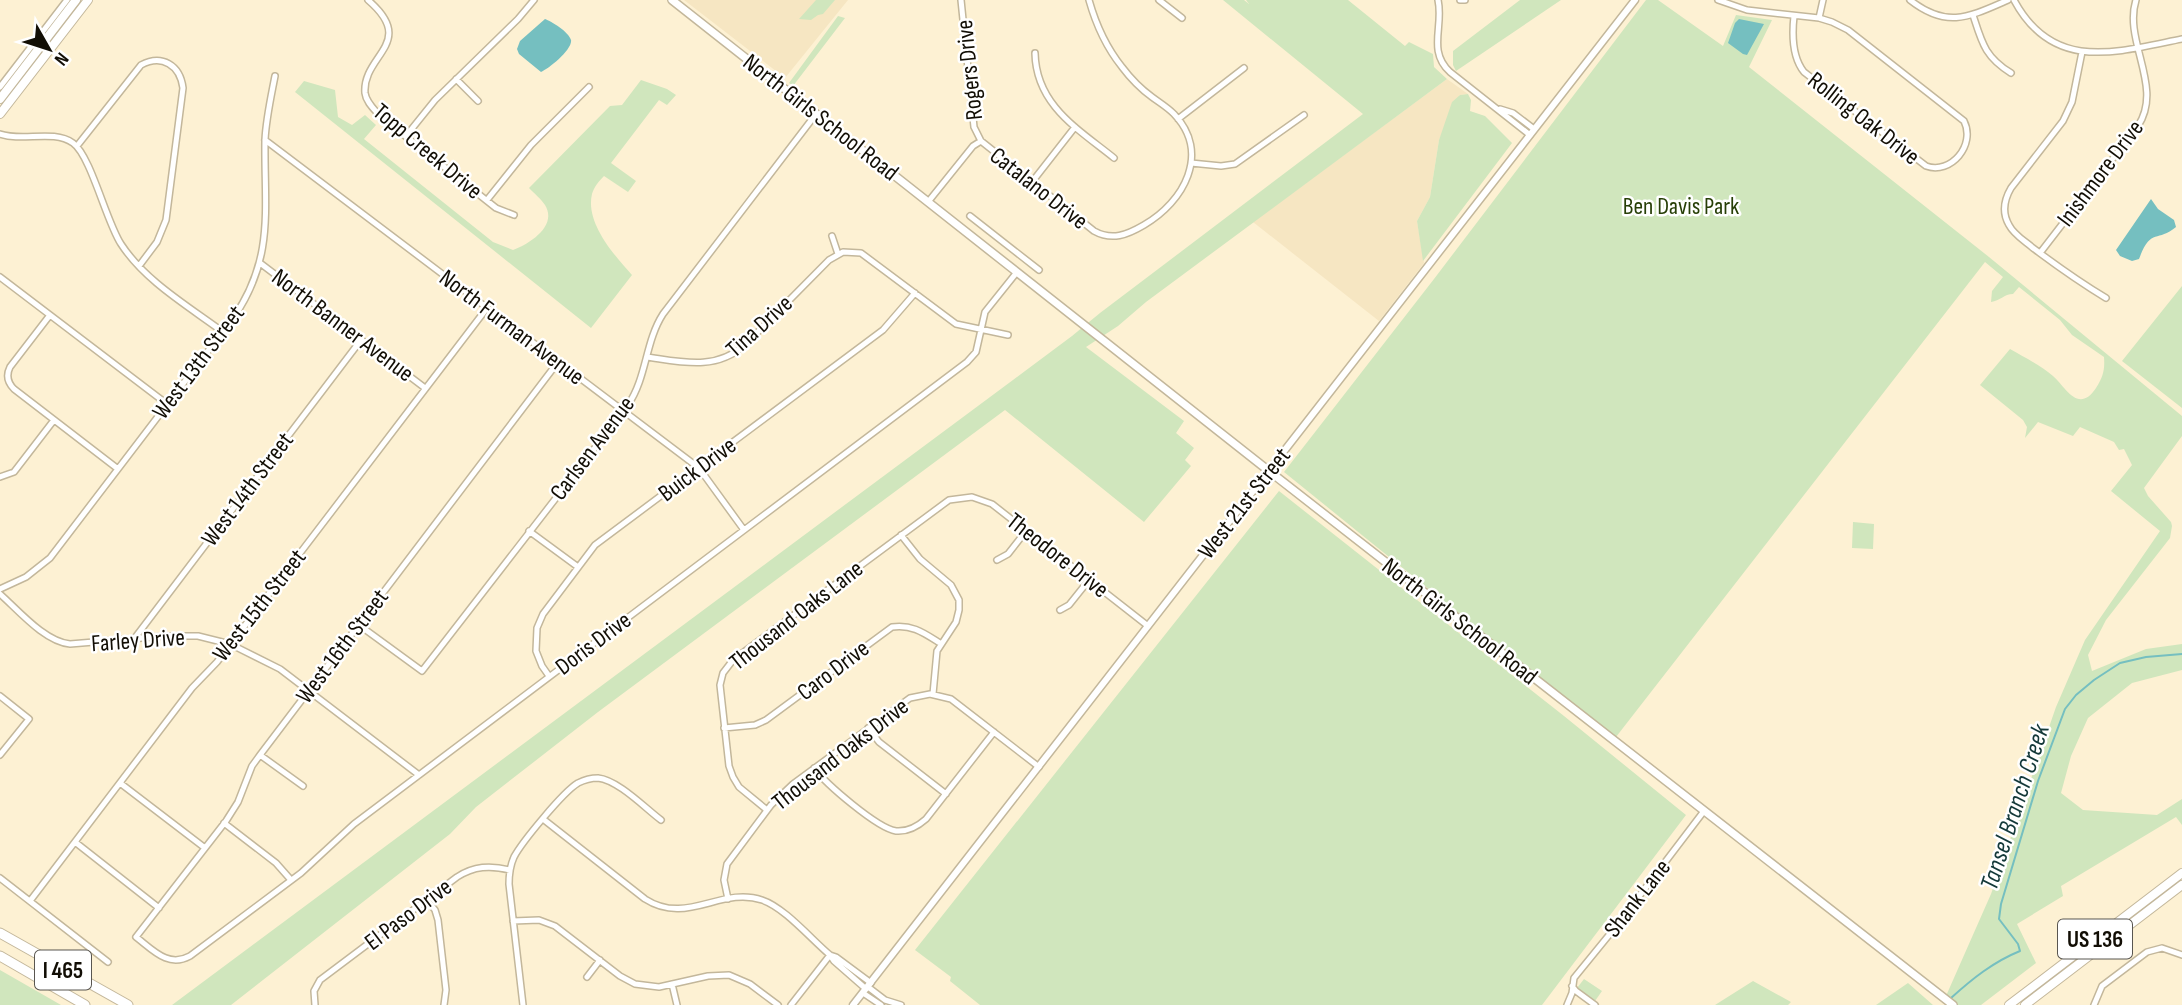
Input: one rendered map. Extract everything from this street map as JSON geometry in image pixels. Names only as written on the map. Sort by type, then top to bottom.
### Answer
[{"type":"highway","name":"I 465","points":[[0,933],[128,1005]]},
{"type":"highway","name":"I 465","points":[[0,956],[85,1005]]},
{"type":"main road","points":[[0,99],[76,0]]},
{"type":"main road","points":[[0,114],[88,0]]},
{"type":"main road","name":"North Girls School Road","points":[[672,0],[1953,1005]]},
{"type":"main road","name":"US 136","points":[[2009,1005],[2182,873]]},
{"type":"main road","name":"US 136","points":[[2025,1005],[2182,885]]},
{"type":"street","points":[[0,87],[67,0]]},
{"type":"street","name":"Topp Creek Drive","points":[[368,0],[384,17],[388,33],[381,56],[367,80],[366,97],[369,104],[380,116],[501,211],[514,215]]},
{"type":"street","points":[[406,136],[435,100],[534,0]]},
{"type":"street","name":"Rogers Drive","points":[[928,202],[973,146],[981,141],[974,127],[961,0]]},
{"type":"street","points":[[1089,0],[1107,47],[1146,92],[1178,119],[1188,139],[1191,163],[1223,166],[1240,162],[1304,115]]},
{"type":"street","points":[[1159,0],[1182,18]]},
{"type":"street","points":[[1440,0],[1437,48],[1442,63],[1497,108],[1532,132]]},
{"type":"street","name":"West 21st Street","points":[[853,1005],[1635,0]]},
{"type":"street","points":[[1718,0],[1747,10],[1819,18],[1823,0]]},
{"type":"street","points":[[1910,0],[1922,10],[1952,19],[1973,15],[2008,0]]},
{"type":"street","points":[[2014,0],[2024,16],[2041,33],[2061,45],[2082,52],[2119,52],[2182,39]]},
{"type":"street","name":"Inishmore Drive","points":[[2040,253],[2141,120],[2147,96],[2132,19],[2136,0]]},
{"type":"street","points":[[1973,15],[1988,54],[2011,73]]},
{"type":"street","name":"Rolling Oak Drive","points":[[1794,16],[1795,53],[1803,71],[1922,164],[1940,169],[1951,163],[1967,144],[1969,132],[1964,121],[1848,30],[1819,18]]},
{"type":"street","points":[[2082,52],[2069,110],[2011,188],[2005,201],[2006,218],[2012,230],[2040,253],[2106,298]]},
{"type":"street","points":[[1035,54],[1036,72],[1045,94],[1057,111],[1114,158]]},
{"type":"street","points":[[77,146],[139,66],[150,61],[164,61],[172,65],[180,75],[183,93],[166,220],[155,246],[139,266]]},
{"type":"street","points":[[1178,119],[1244,68]]},
{"type":"street","name":"West 13th Street","points":[[0,592],[47,562],[247,297],[260,263],[266,222],[265,140],[275,76]]},
{"type":"street","points":[[456,79],[478,101]]},
{"type":"street","points":[[487,200],[531,145],[589,87]]},
{"type":"street","name":"Carlsen Avenue","points":[[359,625],[422,671],[623,410],[639,386],[653,333],[665,311],[816,114]]},
{"type":"street","points":[[1032,183],[1076,127]]},
{"type":"street","points":[[0,134],[8,137],[58,137],[77,146],[85,157],[113,229],[126,250],[139,266],[223,332]]},
{"type":"street","name":"North Furman Avenue","points":[[265,140],[699,468],[744,530]]},
{"type":"street","name":"Catalano Drive","points":[[981,141],[1098,234],[1110,237],[1123,236],[1167,208],[1188,178],[1191,163]]},
{"type":"street","points":[[970,216],[1039,270]]},
{"type":"street","points":[[970,235],[979,223]]},
{"type":"street","points":[[832,236],[838,254],[853,251],[864,255],[956,324],[1008,335]]},
{"type":"street","name":"Tina Drive","points":[[646,357],[702,364],[734,354],[838,254]]},
{"type":"street","name":"North Banner Avenue","points":[[260,263],[425,387]]},
{"type":"street","name":"Doris Drive","points":[[136,937],[165,959],[181,960],[291,880],[319,858],[354,824],[967,362],[976,352],[985,312],[1017,272]]},
{"type":"street","points":[[0,277],[167,404]]},
{"type":"street","name":"Buick Drive","points":[[549,676],[536,651],[537,628],[543,614],[601,540],[884,330],[915,293]]},
{"type":"street","name":"West 15th Street","points":[[30,901],[192,688],[217,662],[487,308]]},
{"type":"street","points":[[50,315],[10,367],[9,382],[14,389],[118,469]]},
{"type":"street","name":"West 14th Street","points":[[134,639],[361,340]]},
{"type":"street","name":"West 16th Street","points":[[136,937],[224,823],[238,802],[252,766],[260,755],[558,362]]},
{"type":"street","points":[[0,477],[13,473],[54,420]]},
{"type":"street","name":"Theodore Drive","points":[[962,497],[988,502],[1148,626]]},
{"type":"street","name":"Thousand Oaks Lane","points":[[766,810],[744,792],[733,777],[724,729],[720,683],[723,674],[730,664],[943,503],[962,497]]},
{"type":"street","points":[[529,531],[578,567]]},
{"type":"street","points":[[997,560],[1008,554],[1026,531]]},
{"type":"street","points":[[901,535],[920,559],[946,580],[957,593],[958,615],[953,628],[940,643],[935,659],[933,694],[953,701],[1039,767]]},
{"type":"street","points":[[1060,610],[1069,605],[1089,580]]},
{"type":"street","name":"Farley Drive","points":[[0,592],[50,638],[58,642],[70,644],[194,636],[230,644],[274,666],[309,690],[419,775]]},
{"type":"street","name":"Caro Drive","points":[[724,729],[766,720],[892,628],[912,627],[940,643]]},
{"type":"street","name":"Thousand Oaks Drive","points":[[728,899],[724,880],[727,864],[779,796],[910,698],[933,694]]},
{"type":"street","points":[[0,696],[29,719],[0,755]]},
{"type":"street","points":[[868,728],[879,742],[946,794]]},
{"type":"street","points":[[814,768],[826,783],[881,825],[892,830],[907,830],[920,824],[994,732]]},
{"type":"street","points":[[260,755],[303,786]]},
{"type":"street","points":[[523,1005],[509,887],[510,870],[517,853],[543,819],[573,787],[585,780],[595,778],[613,783],[661,820]]},
{"type":"street","points":[[120,783],[205,848]]},
{"type":"street","name":"Shank Lane","points":[[1567,1005],[1574,978],[1704,811]]},
{"type":"street","points":[[543,819],[653,904],[678,910],[749,897],[771,904],[867,988],[885,1000],[901,1005]]},
{"type":"street","points":[[224,823],[276,863],[291,880]]},
{"type":"street","points":[[75,842],[159,908]]},
{"type":"street","name":"El Paso Drive","points":[[315,1005],[316,987],[322,979],[465,872],[488,866],[510,870]]},
{"type":"street","points":[[0,878],[108,962]]},
{"type":"street","points":[[427,900],[435,910],[438,920],[446,990],[444,1005]]},
{"type":"street","points":[[513,922],[534,920],[550,924],[633,983],[655,987],[712,975],[733,976],[750,984],[778,1005]]},
{"type":"street","points":[[2094,1005],[2102,986],[2147,952],[2162,948],[2182,955]]},
{"type":"street","points":[[791,1005],[830,955]]},
{"type":"street","points":[[587,977],[600,960]]},
{"type":"street","points":[[672,984],[677,1005]]},
{"type":"street","points":[[1572,986],[1595,1005]]},
{"type":"street","points":[[867,988],[881,1005]]},
{"type":"shaded area","points":[[684,0],[848,0],[785,78]]},
{"type":"shaded area","points":[[1447,79],[1468,94],[1460,95],[1439,140],[1430,197],[1417,221],[1424,263],[1379,321],[1253,222]]},
{"type":"green space","points":[[816,0],[835,0],[823,14],[811,20],[799,19]]},
{"type":"green space","points":[[1223,0],[1244,0],[1249,4],[1246,0],[1348,0],[1405,46],[1409,42],[1433,54],[1434,67],[1447,79],[1146,302],[1118,326],[1086,347],[1184,421],[1176,433],[1194,448],[1185,460],[1191,466],[1144,522],[1005,410],[598,712],[476,807],[450,834],[231,1005],[172,1005],[1072,336],[1363,114]]},
{"type":"green space","points":[[1520,0],[1561,0],[1456,71],[1453,51]]},
{"type":"green space","name":"Ben Davis Park","points":[[1646,0],[1658,0],[1723,46],[1736,15],[1772,20],[1749,67],[1989,257],[2182,416],[2182,436],[2144,488],[2171,522],[2170,538],[2106,620],[2088,655],[2092,671],[2146,649],[2182,644],[2182,670],[2132,683],[2088,718],[2071,756],[2061,793],[2083,810],[2157,815],[2182,799],[2182,825],[2176,817],[2061,886],[2063,896],[2017,924],[2036,963],[1981,1005],[1956,1005],[1946,996],[1991,894],[2056,707],[2085,640],[2160,531],[2111,491],[2132,465],[2124,449],[2119,450],[2114,442],[2080,427],[2073,436],[2038,422],[2025,438],[2027,427],[2023,420],[1980,385],[2010,349],[2048,372],[2078,399],[2089,396],[2102,377],[2104,357],[2072,335],[2060,320],[2019,287],[2013,294],[1991,302],[1992,291],[2003,277],[1985,262],[1616,737],[1284,472]]},
{"type":"green space","points":[[838,16],[845,18],[793,86],[789,83]]},
{"type":"green space","points":[[641,80],[676,95],[667,105],[659,100],[611,163],[636,181],[628,192],[604,176],[593,191],[591,205],[597,227],[610,249],[632,275],[591,328],[295,92],[304,81],[335,90],[338,117],[352,125],[365,115],[376,125],[364,139],[493,242],[513,250],[534,239],[548,220],[545,205],[529,188],[610,106],[622,105]]},
{"type":"green space","points":[[1468,94],[1471,100],[1470,111],[1485,116],[1512,143],[1423,261],[1417,221],[1430,197],[1439,140],[1452,102],[1460,95]]},
{"type":"green space","points":[[2182,286],[2182,408],[2122,361]]},
{"type":"green space","points":[[1279,491],[1686,815],[1542,1005],[980,1005],[950,981],[951,977],[915,950]]},
{"type":"green space","points":[[1853,522],[1874,524],[1873,549],[1852,548]]},
{"type":"green space","points":[[0,970],[61,1005],[0,1005]]},
{"type":"green space","points":[[1584,979],[1602,991],[1595,1001],[1577,988]]},
{"type":"green space","points":[[1753,981],[1791,1002],[1788,1005],[1715,1005]]},
{"type":"green space","points":[[1908,983],[1933,1005],[1876,1005]]},
{"type":"water","points":[[545,19],[563,30],[570,37],[571,44],[555,63],[541,72],[519,54],[517,49],[520,41]]},
{"type":"water","points":[[1739,19],[1764,24],[1747,55],[1728,43]]},
{"type":"water","points":[[2151,199],[2158,209],[2174,220],[2176,227],[2151,239],[2139,259],[2132,261],[2120,256],[2116,250]]},
{"type":"waterway","name":"Tansel Branch Creek","points":[[1951,998],[1983,972],[2020,951],[2018,944],[1999,919],[2001,904],[2038,781],[2065,709],[2076,695],[2120,663],[2146,657],[2182,654]]}]
